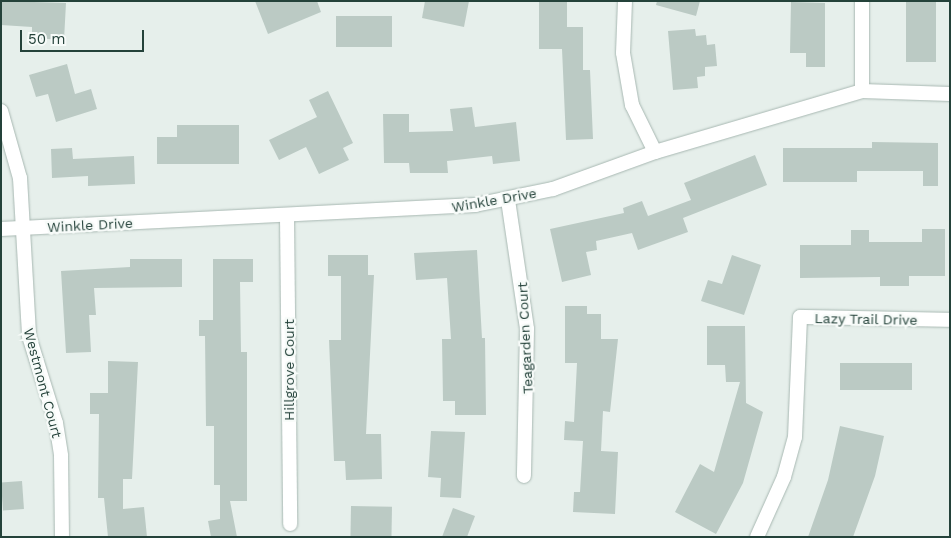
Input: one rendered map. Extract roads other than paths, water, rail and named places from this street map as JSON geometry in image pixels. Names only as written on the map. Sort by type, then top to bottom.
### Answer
[{"type":"street","points":[[625,1],[623,53],[632,105],[655,152]]},
{"type":"street","points":[[862,1],[862,91]]},
{"type":"street","name":"Winkle Drive","points":[[23,229],[443,209],[508,200],[590,177],[655,152],[862,91],[950,94]]},
{"type":"street","name":"Westmont Court","points":[[1,112],[20,178],[29,336],[56,423],[61,456],[62,537]]},
{"type":"street","name":"Teagarden Court","points":[[508,200],[527,329],[524,476]]},
{"type":"street","name":"Hillgrove Court","points":[[287,216],[290,524]]},
{"type":"street","points":[[1,229],[23,229]]},
{"type":"street","name":"Lazy Trail Drive","points":[[757,537],[784,477],[795,437],[800,317],[950,320]]}]
